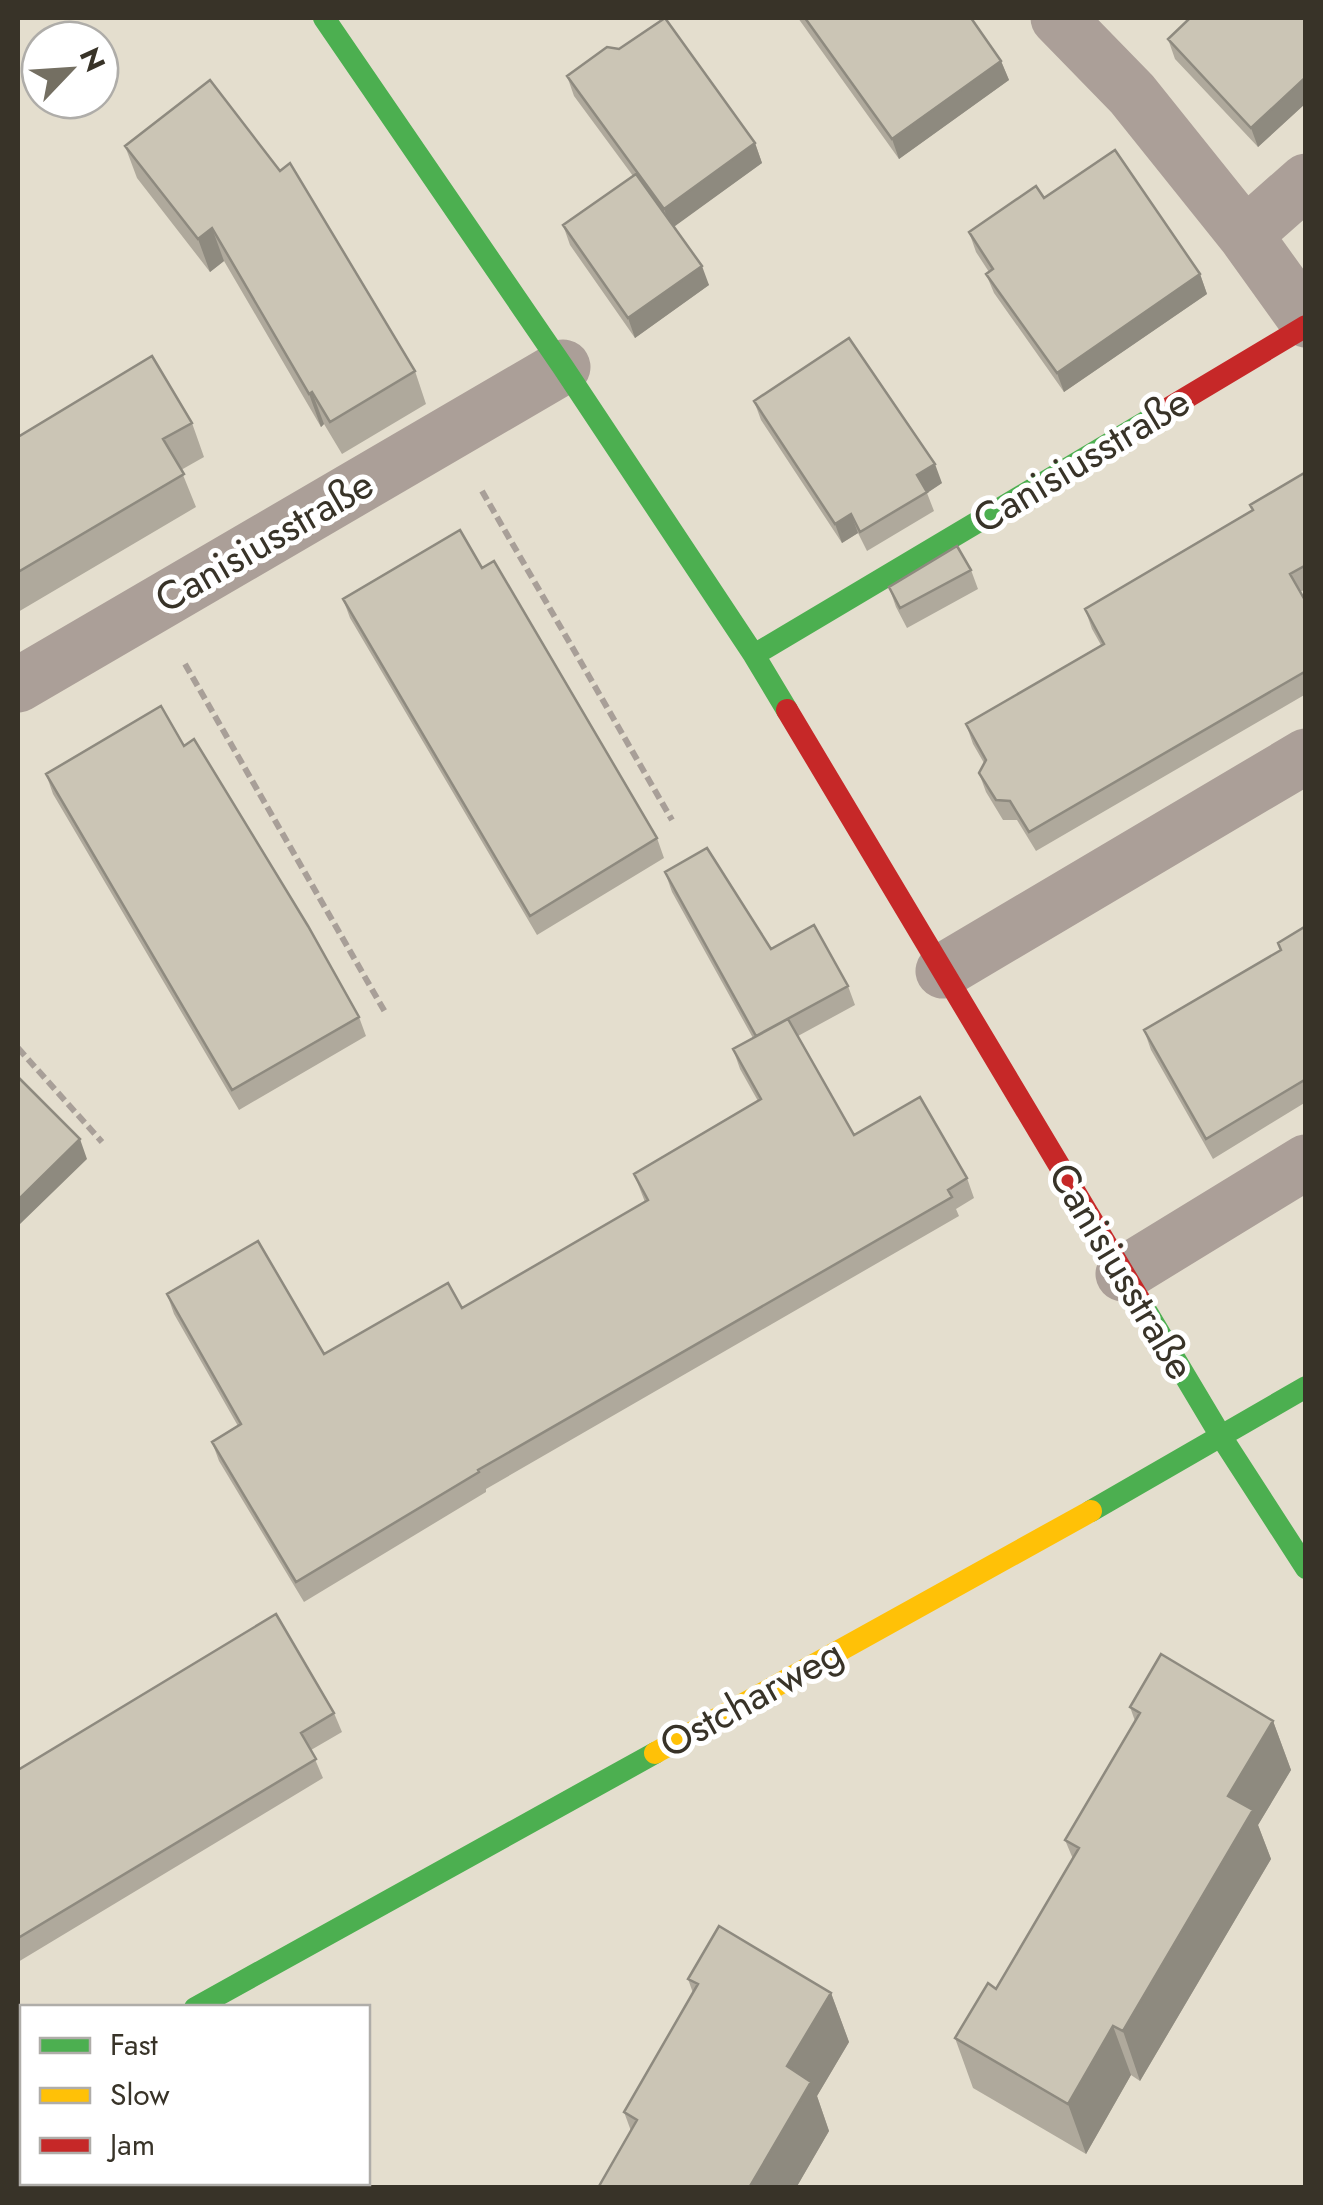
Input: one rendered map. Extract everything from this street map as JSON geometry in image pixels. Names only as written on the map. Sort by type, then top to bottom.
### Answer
[{"type":"street","name":"Canisiusstraße","points":[[324,18],[754,655],[1222,1438],[1306,1568]]},
{"type":"street","name":"Canisiusstraße","points":[[754,655],[1306,323],[1245,235],[1132,94],[1058,18]]},
{"type":"street","points":[[1245,235],[1306,181]]},
{"type":"street","name":"Canisiusstraße","points":[[18,685],[562,367]]},
{"type":"street","points":[[943,972],[1306,756]]},
{"type":"street","points":[[1123,1274],[1306,1162]]},
{"type":"street","name":"Ostcharweg","points":[[200,2005],[1306,1388]]},
{"type":"path","points":[[449,434],[672,820]]},
{"type":"path","points":[[152,607],[385,1012]]},
{"type":"path","points":[[18,1048],[102,1142]]},
{"type":"building","points":[[665,18],[755,143],[664,209],[567,76],[607,47],[619,49]]},
{"type":"building","points":[[805,18],[971,18],[1001,61],[892,139]]},
{"type":"building","points":[[1190,18],[1306,18],[1306,77],[1251,128],[1168,39]]},
{"type":"building","points":[[210,80],[280,171],[290,163],[415,371],[330,422],[312,392],[309,394],[212,228],[198,239],[125,146]]},
{"type":"building","points":[[1115,150],[1200,274],[1057,373],[986,274],[993,269],[969,232],[1036,186],[1044,198]]},
{"type":"building","points":[[636,174],[702,266],[628,318],[563,225]]},
{"type":"building","points":[[849,338],[935,464],[917,475],[927,492],[860,532],[851,514],[835,524],[754,401]]},
{"type":"building","points":[[152,356],[192,423],[163,439],[184,474],[18,572],[18,437]]},
{"type":"building","points":[[1306,472],[1306,565],[1290,574],[1306,602],[1306,671],[1029,832],[1010,801],[996,800],[979,773],[986,760],[966,724],[1104,644],[1085,609],[1253,510],[1250,505]]},
{"type":"building","points":[[460,530],[482,568],[494,561],[657,838],[530,916],[343,599]]},
{"type":"building","points":[[957,546],[971,570],[900,608],[889,587]]},
{"type":"building","points":[[161,706],[184,746],[194,739],[359,1017],[232,1090],[46,774]]},
{"type":"building","points":[[707,848],[771,949],[814,925],[848,986],[756,1036],[665,872]]},
{"type":"building","points":[[1306,926],[1306,1079],[1206,1139],[1144,1030],[1281,950],[1278,943]]},
{"type":"building","points":[[788,1019],[854,1135],[920,1097],[967,1178],[948,1190],[952,1197],[478,1470],[296,1582],[212,1442],[241,1424],[167,1294],[258,1241],[324,1354],[448,1283],[462,1308],[648,1200],[634,1174],[761,1099],[733,1049]]},
{"type":"building","points":[[18,1077],[80,1139],[18,1200]]},
{"type":"building","points":[[276,1614],[334,1713],[301,1733],[316,1759],[18,1938],[18,1770]]},
{"type":"building","points":[[1161,1654],[1273,1721],[1228,1796],[1253,1810],[1123,2031],[1113,2026],[1068,2104],[955,2038],[988,1983],[996,1989],[1079,1848],[1065,1840],[1140,1713],[1130,1707]]},
{"type":"building","points":[[719,1926],[831,1993],[787,2066],[811,2082],[749,2188],[598,2188],[637,2120],[624,2112],[698,1984],[688,1979]]},
{"type":"traffic: fast","points":[[324,18],[563,367],[787,710]]},
{"type":"traffic: fast","points":[[754,655],[1164,411]]},
{"type":"traffic: fast","points":[[1142,1304],[1306,1568]]},
{"type":"traffic: fast","points":[[1091,1511],[1306,1387]]},
{"type":"traffic: fast","points":[[200,2005],[655,1753]]},
{"type":"traffic: slow","points":[[655,1753],[1091,1511]]},
{"type":"traffic: jam","points":[[1164,411],[1306,326]]},
{"type":"traffic: jam","points":[[787,710],[1142,1304]]}]
